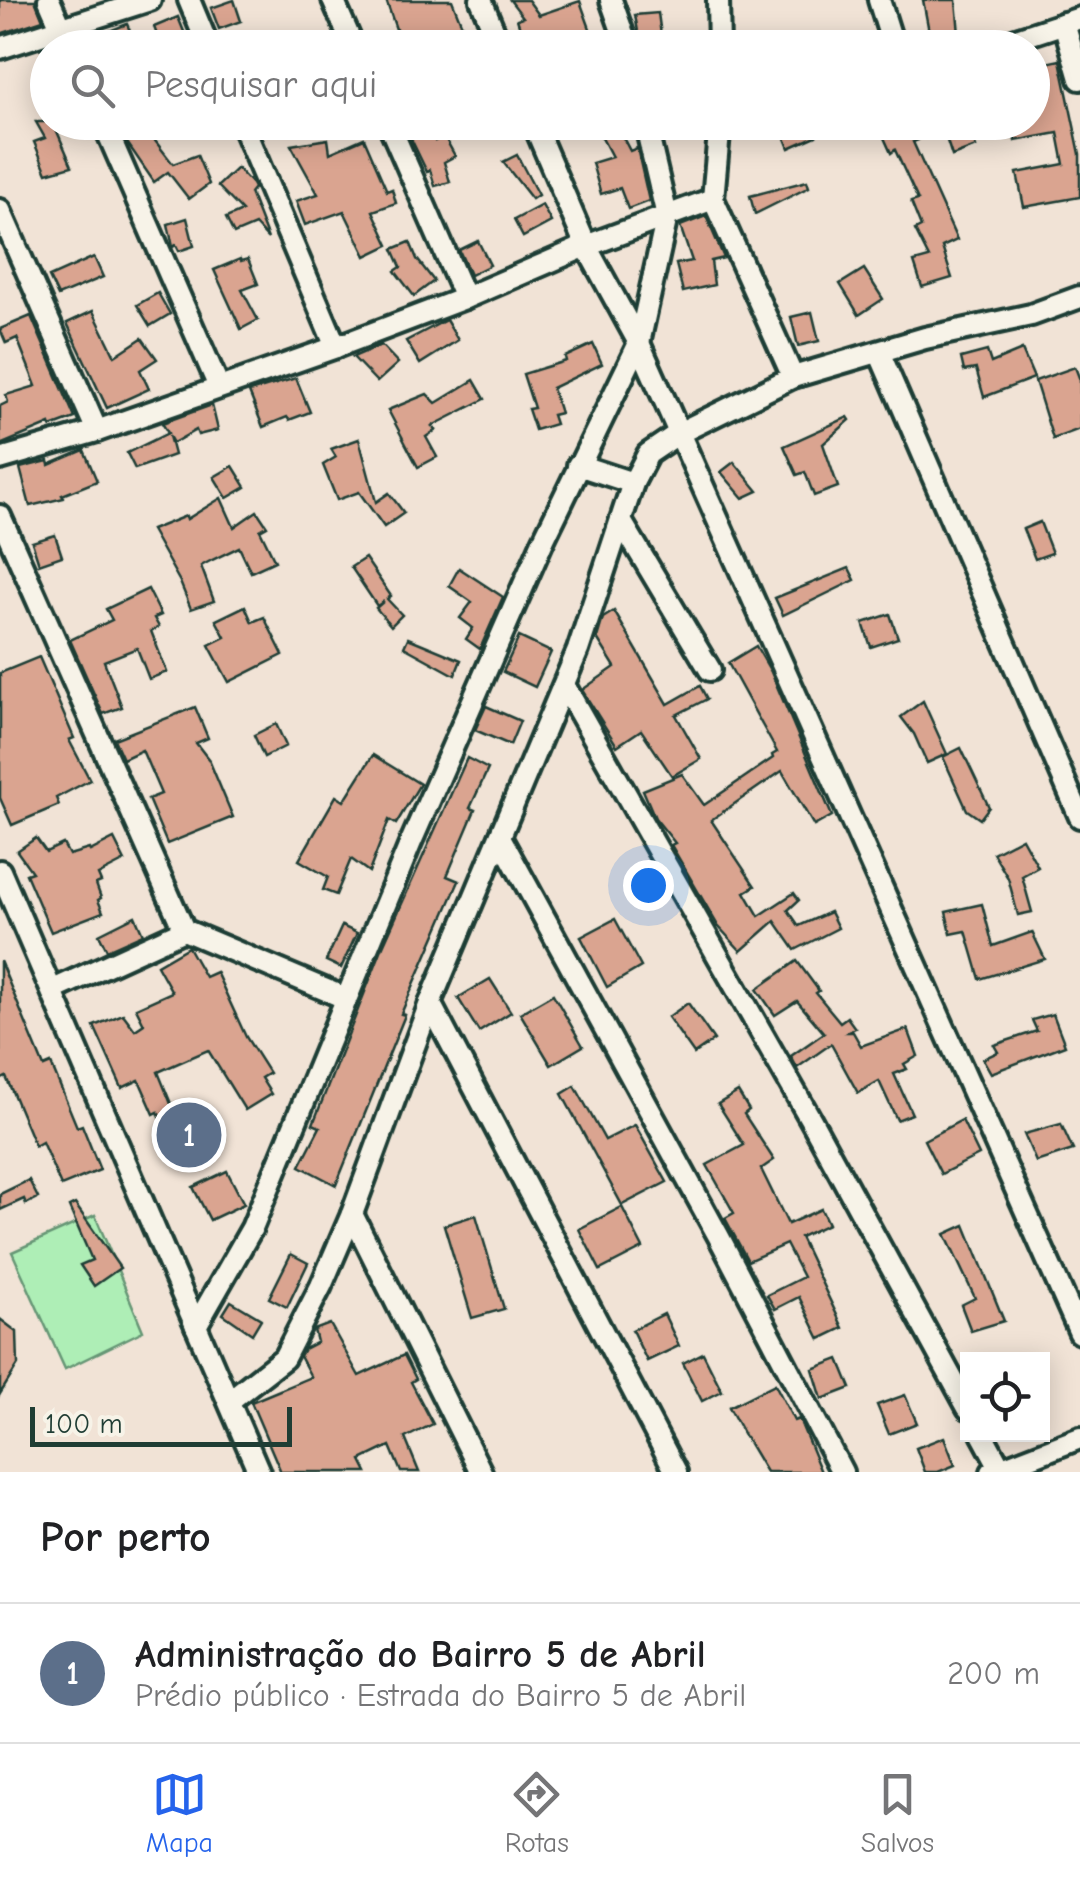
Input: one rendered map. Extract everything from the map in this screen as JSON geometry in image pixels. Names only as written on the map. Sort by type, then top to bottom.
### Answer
[{"type":"street","points":[[49,0],[62,30]]},
{"type":"street","points":[[84,30],[150,0]]},
{"type":"street","points":[[189,0],[202,30]]},
{"type":"street","points":[[333,0],[346,30]]},
{"type":"street","points":[[481,0],[494,30]]},
{"type":"street","points":[[611,0],[622,30]]},
{"type":"street","points":[[718,0],[719,30]]},
{"type":"street","points":[[879,0],[888,30]]},
{"type":"street","points":[[1042,30],[1072,20],[1080,79]]},
{"type":"street","points":[[0,48],[30,43]]},
{"type":"street","points":[[111,140],[218,387]]},
{"type":"street","points":[[249,140],[336,348]]},
{"type":"street","points":[[396,140],[465,298]]},
{"type":"street","points":[[541,140],[586,246],[639,343],[1080,1333]]},
{"type":"street","points":[[196,1326],[252,1228],[345,998],[578,465],[639,343],[666,216],[649,140]]},
{"type":"street","points":[[718,140],[713,199],[793,377]]},
{"type":"street","points":[[0,459],[98,431],[336,348],[713,199]]},
{"type":"street","points":[[0,210],[98,431]]},
{"type":"street","points":[[228,1401],[284,1358],[352,1214],[430,1003],[578,650],[634,483],[648,454],[679,433],[793,377],[924,338],[1031,315],[1080,297]]},
{"type":"street","points":[[878,352],[1080,817]]},
{"type":"street","points":[[578,465],[634,483]]},
{"type":"street","points":[[0,516],[184,930],[345,998]]},
{"type":"street","points":[[621,521],[710,670]]},
{"type":"street","points":[[564,685],[811,1120],[960,1393]]},
{"type":"street","points":[[500,837],[720,1237],[842,1472]]},
{"type":"street","points":[[2,879],[259,1472]]},
{"type":"street","points":[[53,990],[184,930]]},
{"type":"street","points":[[430,1003],[676,1472]]},
{"type":"street","points":[[352,1214],[481,1472]]},
{"type":"street","points":[[985,1442],[996,1470],[1080,1438]]},
{"type":"green space","points":[[95,1215],[143,1331],[65,1369],[12,1252]]},
{"type":"building","points":[[0,0],[35,0],[43,20],[0,34]]},
{"type":"building","points":[[234,0],[241,21],[219,29],[211,8]]},
{"type":"building","points":[[386,0],[452,0],[464,30],[396,30]]},
{"type":"building","points":[[510,0],[528,0],[539,15],[580,1],[590,30],[521,30],[517,19],[523,17]]},
{"type":"building","points":[[923,0],[956,0],[959,30],[929,30]]},
{"type":"building","points":[[658,13],[660,30],[638,30],[635,15]]},
{"type":"building","points":[[178,17],[183,30],[155,30],[154,27]]},
{"type":"building","points":[[1060,60],[1080,154],[1080,197],[1024,207],[1017,173],[1064,164],[1058,133],[1050,134],[1050,62]]},
{"type":"building","points":[[61,140],[72,166],[47,173],[34,142]]},
{"type":"building","points":[[126,140],[154,140],[173,164],[197,155],[209,184],[189,199],[168,172],[154,182]]},
{"type":"building","points":[[328,140],[330,153],[365,140],[396,203],[373,211],[389,245],[366,256],[344,211],[305,225],[296,201],[318,194],[291,145]]},
{"type":"building","points":[[412,140],[446,140],[455,156],[444,162],[450,182],[435,186],[430,170],[427,172]]},
{"type":"building","points":[[603,140],[624,140],[630,151],[637,148],[649,201],[628,209],[620,188],[601,194],[592,163],[612,157]]},
{"type":"building","points":[[786,140],[807,140],[789,148]]},
{"type":"building","points":[[885,140],[918,140],[913,142],[957,240],[942,247],[952,278],[922,287],[914,262],[929,258],[915,230],[921,227],[911,202],[918,200],[895,150],[891,153]]},
{"type":"building","points":[[947,140],[974,140],[976,147],[952,156]]},
{"type":"building","points":[[517,155],[538,195],[532,199],[503,162]]},
{"type":"building","points":[[237,168],[254,188],[250,193],[268,239],[255,225],[234,234],[226,218],[242,211],[218,186]]},
{"type":"building","points":[[807,181],[809,187],[755,214],[750,196]]},
{"type":"building","points":[[542,205],[551,222],[523,237],[514,220]]},
{"type":"building","points":[[706,216],[724,258],[711,261],[714,285],[683,292],[676,264],[692,261],[680,226]]},
{"type":"building","points":[[187,218],[194,246],[179,251],[176,245],[173,247],[168,224]]},
{"type":"building","points":[[478,241],[490,265],[470,275],[459,250]]},
{"type":"building","points":[[410,242],[434,281],[414,296],[395,271],[401,267],[393,249]]},
{"type":"building","points":[[94,257],[103,277],[58,296],[49,277]]},
{"type":"building","points":[[248,259],[258,284],[242,290],[258,320],[241,329],[214,270]]},
{"type":"building","points":[[864,269],[883,299],[859,315],[840,284]]},
{"type":"building","points":[[158,293],[170,314],[150,326],[137,305]]},
{"type":"building","points":[[93,311],[115,356],[142,338],[157,359],[140,370],[149,389],[107,408],[67,323]]},
{"type":"building","points":[[812,312],[819,341],[798,346],[791,317]]},
{"type":"building","points":[[31,316],[75,418],[0,445],[0,406],[8,402],[6,395],[36,386],[17,338],[6,343],[0,329]]},
{"type":"building","points":[[446,320],[458,340],[420,364],[406,341]]},
{"type":"building","points":[[593,344],[602,364],[552,388],[560,413],[552,415],[555,424],[535,430],[528,409],[534,408],[523,374],[566,361],[565,357]]},
{"type":"building","points":[[381,345],[398,363],[377,382],[353,357]]},
{"type":"building","points":[[1022,350],[1034,378],[984,397],[976,369],[964,371],[961,358],[987,351],[991,363]]},
{"type":"building","points":[[1075,367],[1080,380],[1080,429],[1053,439],[1035,381]]},
{"type":"building","points":[[296,378],[310,412],[263,427],[249,392]]},
{"type":"building","points":[[474,380],[485,399],[432,426],[436,430],[426,437],[437,457],[418,467],[388,410],[427,394],[436,403]]},
{"type":"building","points":[[212,405],[218,430],[198,435],[196,430],[173,443],[169,436],[174,455],[135,469],[127,453],[168,433],[162,423]]},
{"type":"building","points":[[848,417],[850,420],[823,444],[838,487],[814,496],[805,472],[797,475],[784,446]]},
{"type":"building","points":[[359,439],[376,502],[389,493],[404,513],[384,527],[359,492],[337,500],[323,465],[336,457],[331,449]]},
{"type":"building","points":[[84,450],[97,481],[62,495],[64,498],[30,506],[20,468],[48,461],[49,465]]},
{"type":"building","points":[[734,462],[758,491],[743,498],[721,472]]},
{"type":"building","points":[[233,466],[246,487],[227,498],[214,477]]},
{"type":"building","points":[[221,498],[234,527],[257,511],[267,526],[260,530],[275,561],[251,572],[239,547],[201,566],[214,601],[191,609],[151,530],[186,516],[187,519]]},
{"type":"building","points":[[1040,522],[1052,553],[1035,559],[1023,529]]},
{"type":"building","points":[[55,535],[62,556],[39,564],[32,542]]},
{"type":"building","points":[[365,558],[391,596],[387,599],[402,615],[391,626],[376,608],[384,601],[377,606],[351,567]]},
{"type":"building","points":[[459,568],[503,597],[480,649],[466,639],[473,628],[460,618],[472,602],[449,586]]},
{"type":"building","points":[[849,568],[855,580],[783,615],[775,598]]},
{"type":"building","points":[[148,589],[161,615],[154,618],[159,627],[151,631],[167,672],[149,679],[137,648],[104,661],[122,707],[103,714],[70,640],[112,620],[106,609]]},
{"type":"building","points":[[245,606],[252,622],[264,617],[283,655],[229,682],[209,645],[225,637],[216,620]]},
{"type":"building","points":[[614,611],[668,704],[700,686],[707,699],[676,715],[701,759],[672,776],[641,730],[617,746],[582,690],[615,667],[597,638],[603,618]]},
{"type":"building","points":[[890,614],[898,638],[871,647],[863,623]]},
{"type":"building","points":[[519,637],[551,652],[535,687],[503,672]]},
{"type":"building","points":[[408,638],[461,660],[455,675],[404,647]]},
{"type":"building","points":[[756,646],[771,672],[832,816],[814,826],[782,771],[711,820],[755,886],[745,892],[759,916],[794,893],[799,900],[788,910],[799,926],[830,912],[838,928],[795,950],[775,921],[741,951],[718,926],[671,845],[675,843],[655,818],[643,790],[682,774],[704,805],[773,758],[777,752],[728,663]]},
{"type":"building","points":[[39,657],[74,738],[69,740],[90,780],[56,798],[59,805],[12,825],[0,798],[0,673]]},
{"type":"building","points":[[923,701],[947,754],[927,763],[901,717]]},
{"type":"building","points":[[486,706],[520,721],[510,745],[475,730]]},
{"type":"building","points":[[195,707],[208,738],[196,743],[209,760],[233,817],[167,844],[148,799],[161,794],[142,750],[123,759],[114,739]]},
{"type":"building","points":[[276,724],[286,746],[264,757],[254,735]]},
{"type":"building","points":[[961,748],[989,807],[980,819],[967,810],[943,757]]},
{"type":"building","points":[[373,755],[420,784],[396,824],[389,820],[369,872],[351,859],[336,895],[323,890],[328,877],[299,860],[336,796],[344,801]]},
{"type":"building","points":[[467,758],[488,769],[447,876],[459,881],[401,1014],[405,1015],[336,1185],[300,1166],[320,1127],[313,1124],[383,946]]},
{"type":"building","points":[[36,838],[46,852],[63,844],[69,855],[90,851],[114,839],[125,861],[98,875],[98,900],[103,912],[51,932],[26,874],[32,872],[17,851]]},
{"type":"building","points":[[1022,838],[1038,867],[1022,876],[1032,912],[1018,915],[1008,878],[993,853]]},
{"type":"building","points":[[982,904],[993,946],[1032,932],[1045,959],[980,979],[966,931],[951,934],[946,912]]},
{"type":"building","points":[[135,916],[143,934],[107,950],[99,934]]},
{"type":"building","points":[[615,919],[641,967],[607,987],[581,937]]},
{"type":"building","points":[[342,926],[357,933],[341,968],[326,961]]},
{"type":"building","points":[[188,947],[205,977],[216,972],[246,1037],[269,1073],[261,1078],[271,1094],[245,1110],[208,1050],[158,1072],[178,1121],[196,1113],[211,1145],[180,1159],[139,1080],[122,1088],[94,1026],[123,1014],[135,1030],[144,1024],[136,1008],[172,992],[157,965]]},
{"type":"building","points":[[0,961],[44,1067],[51,1064],[100,1170],[61,1186],[42,1142],[35,1146],[6,1077],[0,1080]]},
{"type":"building","points":[[797,961],[840,1022],[847,1017],[855,1028],[848,1032],[853,1032],[861,1046],[908,1029],[918,1056],[904,1064],[907,1069],[894,1074],[912,1114],[897,1120],[879,1081],[858,1093],[831,1044],[797,1068],[791,1056],[824,1033],[797,1001],[775,1015],[757,989]]},
{"type":"building","points":[[490,979],[511,1012],[479,1032],[458,998]]},
{"type":"building","points":[[553,994],[583,1046],[551,1065],[520,1013]]},
{"type":"building","points":[[688,1003],[714,1040],[694,1054],[668,1017]]},
{"type":"building","points":[[1053,1014],[1065,1045],[991,1073],[983,1059],[998,1052],[994,1045],[1037,1031],[1032,1020]]},
{"type":"building","points":[[575,1086],[605,1140],[635,1125],[667,1182],[622,1205],[562,1094]]},
{"type":"building","points":[[738,1092],[749,1110],[744,1114],[774,1160],[761,1169],[788,1224],[821,1209],[828,1224],[800,1237],[843,1328],[820,1339],[799,1297],[775,1309],[767,1295],[803,1277],[786,1244],[748,1261],[725,1218],[734,1213],[707,1165],[744,1145],[718,1104]]},
{"type":"building","points":[[962,1120],[979,1155],[941,1174],[924,1140]]},
{"type":"building","points":[[1061,1124],[1073,1150],[1036,1162],[1024,1134]]},
{"type":"building","points":[[227,1171],[244,1204],[210,1220],[193,1187]]},
{"type":"building","points":[[29,1180],[38,1198],[26,1204],[24,1199],[0,1210],[0,1194]]},
{"type":"building","points":[[75,1204],[120,1268],[94,1286],[80,1265],[92,1260],[69,1207]]},
{"type":"building","points":[[622,1207],[643,1248],[600,1270],[579,1229]]},
{"type":"building","points":[[476,1215],[504,1309],[472,1318],[444,1225]]},
{"type":"building","points":[[965,1225],[1004,1321],[971,1331],[961,1305],[975,1298],[945,1234]]},
{"type":"building","points":[[291,1254],[308,1263],[287,1307],[269,1298]]},
{"type":"building","points":[[231,1301],[261,1319],[252,1334],[223,1314]]},
{"type":"building","points":[[664,1314],[679,1346],[647,1361],[632,1330]]},
{"type":"building","points":[[0,1319],[17,1332],[18,1365],[0,1394]]},
{"type":"building","points":[[330,1324],[359,1376],[404,1355],[416,1379],[411,1382],[433,1424],[405,1438],[419,1472],[401,1472],[390,1446],[361,1460],[367,1472],[281,1472],[251,1402],[311,1377],[300,1356],[317,1342],[314,1330]]},
{"type":"building","points":[[703,1353],[722,1391],[702,1401],[683,1363]]},
{"type":"building","points":[[839,1359],[851,1388],[822,1399],[813,1369]]},
{"type":"building","points":[[775,1384],[794,1421],[799,1419],[821,1472],[766,1472],[729,1407]]},
{"type":"building","points":[[905,1395],[917,1423],[889,1434],[877,1405]]},
{"type":"building","points":[[944,1437],[955,1465],[925,1472],[916,1448]]},
{"type":"place","name":"Administração do Bairro 5 de Abril","points":[[189,1135]]}]
